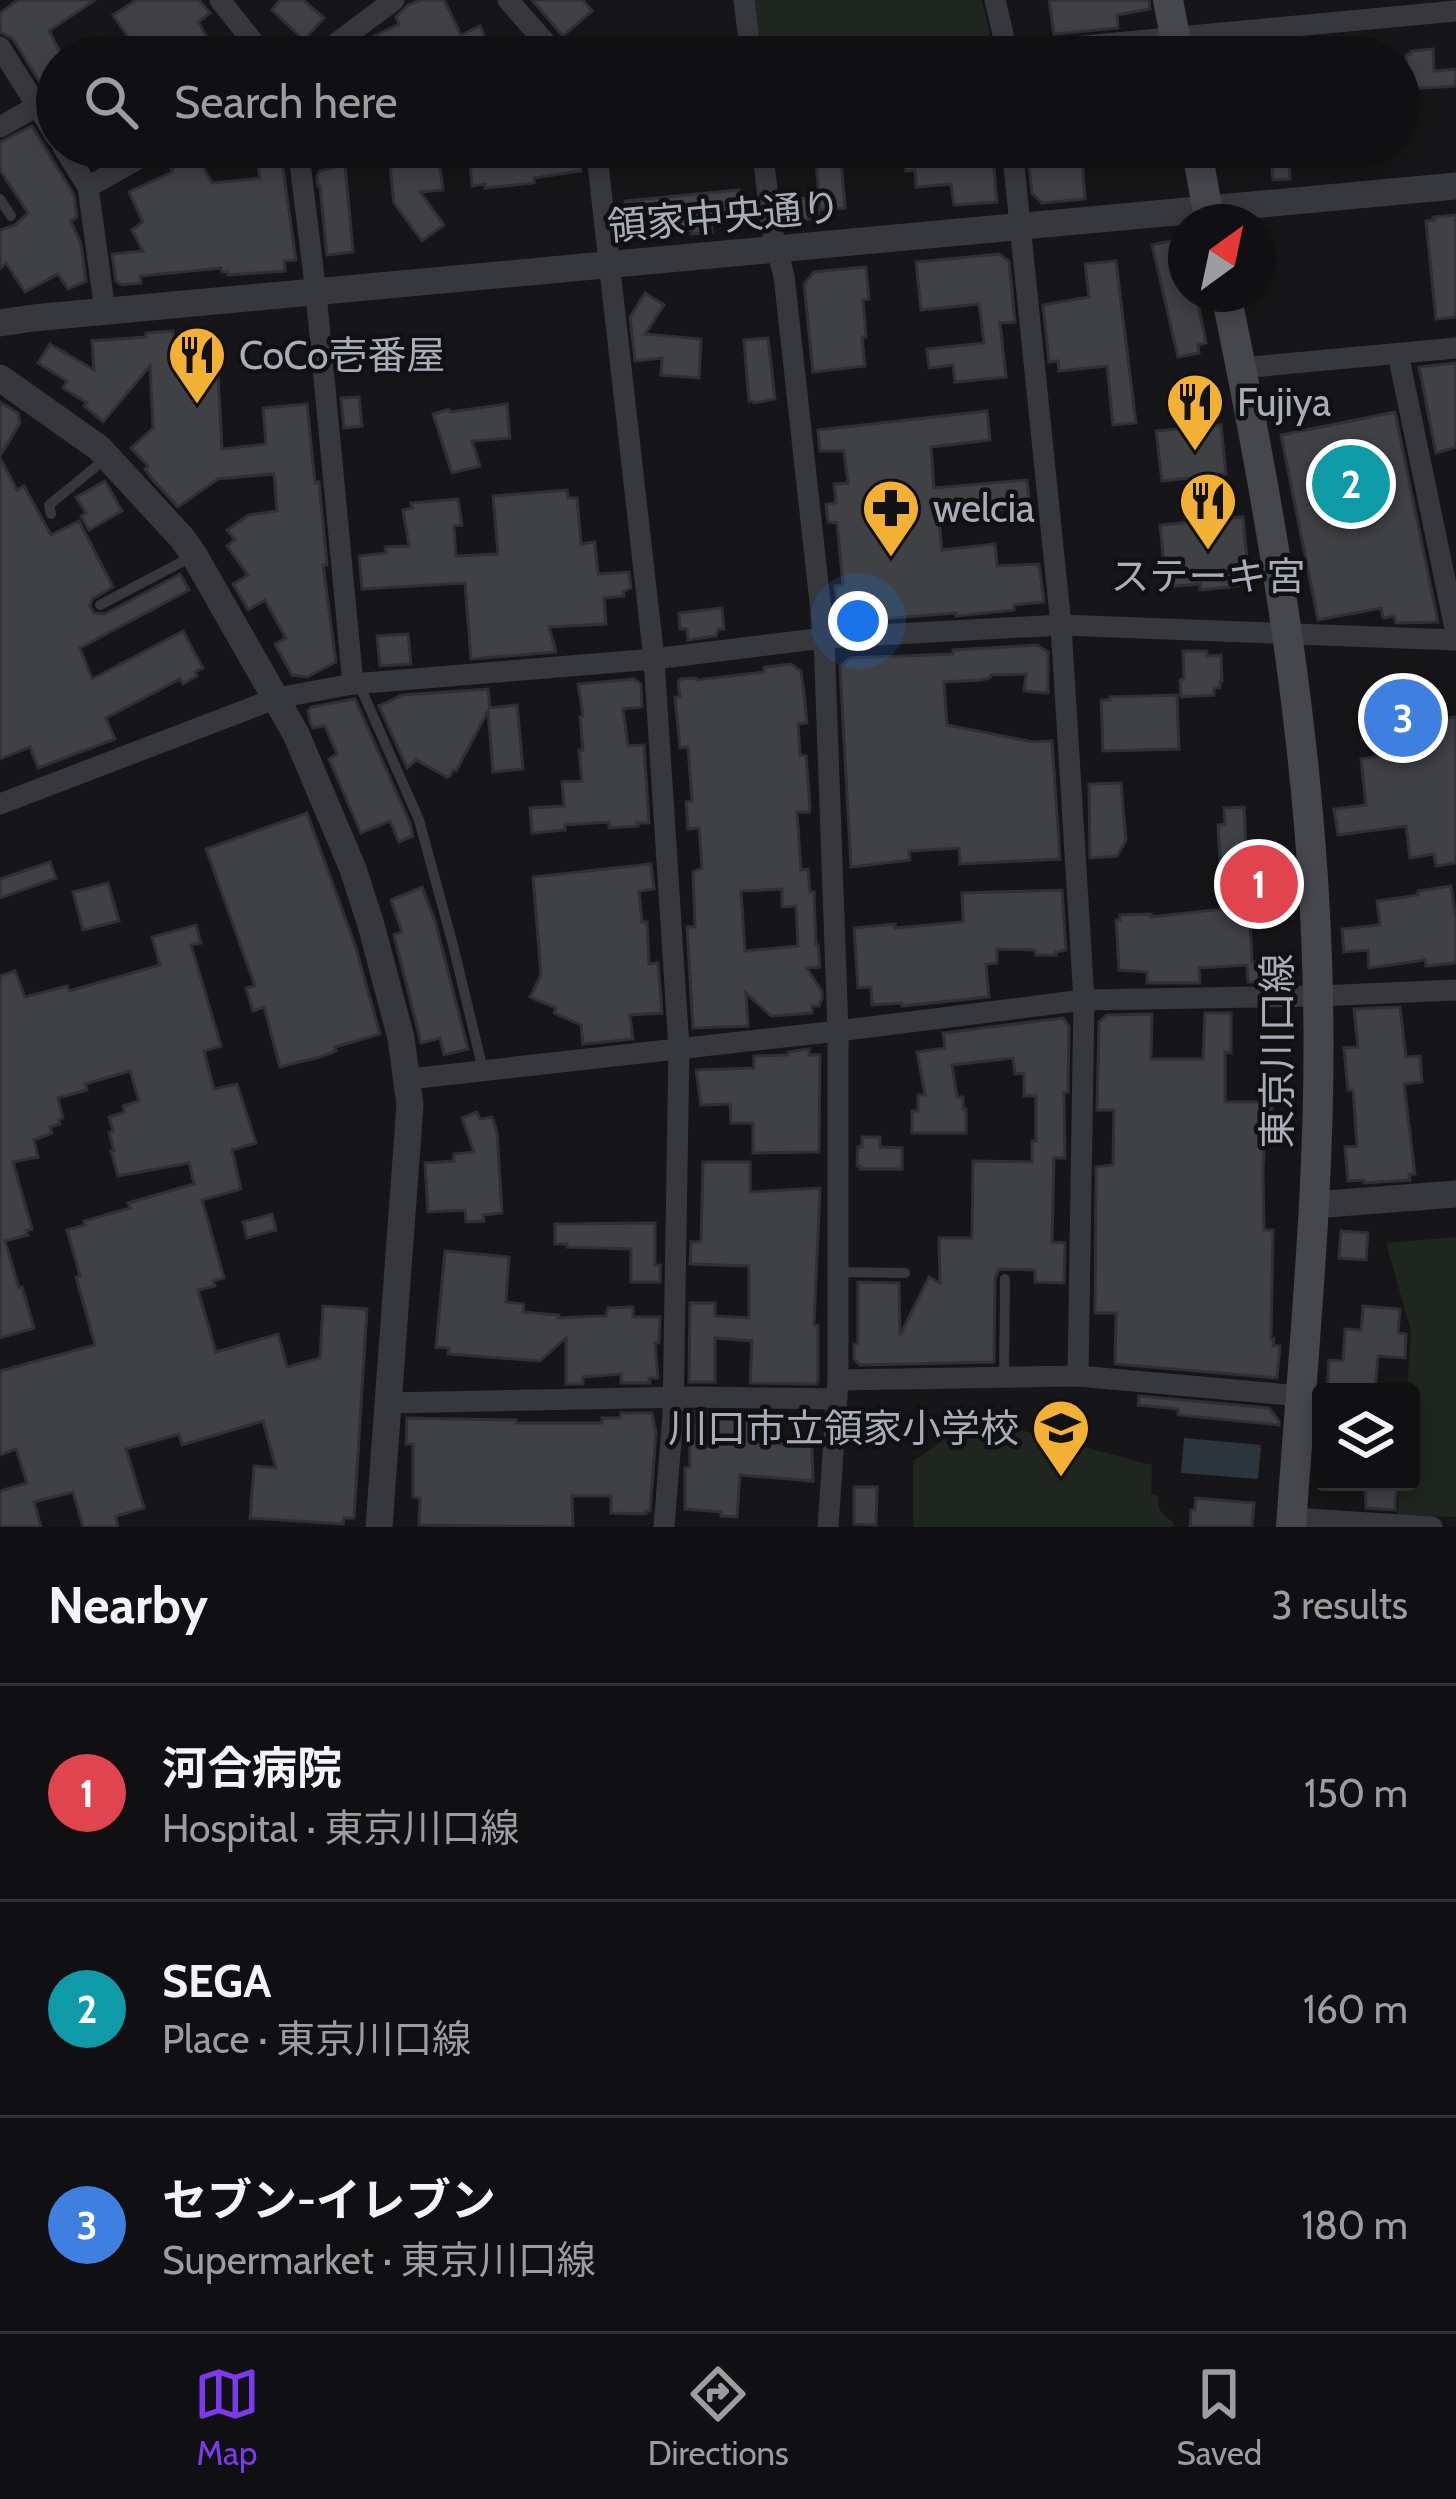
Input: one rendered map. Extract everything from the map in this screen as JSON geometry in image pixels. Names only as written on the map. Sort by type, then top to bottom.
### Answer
[{"type":"main road","points":[[1168,0],[1176,36]]},
{"type":"main road","points":[[1200,168],[1207,204]]},
{"type":"main road","name":"東京川口線","points":[[1230,312],[1289,636],[1305,776],[1318,996],[1314,1205],[1291,1522]]},
{"type":"street","points":[[220,0],[248,36]]},
{"type":"street","points":[[346,36],[394,0]]},
{"type":"street","points":[[508,0],[540,36]]},
{"type":"street","points":[[744,0],[748,36]]},
{"type":"street","points":[[995,0],[1003,36]]},
{"type":"street","points":[[1235,36],[1360,10],[1456,11]]},
{"type":"street","points":[[0,47],[36,97]]},
{"type":"street","points":[[0,127],[36,114]]},
{"type":"street","points":[[76,168],[88,187],[105,311]]},
{"type":"street","points":[[88,187],[122,168]]},
{"type":"street","points":[[301,168],[356,684]]},
{"type":"street","points":[[599,168],[654,658],[679,1048],[673,1398],[664,1527]]},
{"type":"street","points":[[764,168],[772,231],[784,276],[824,638],[838,1031],[838,1390],[828,1527]]},
{"type":"street","points":[[1014,168],[1061,625],[1084,1000],[1078,1376]]},
{"type":"street","name":"領家中央通り","points":[[1276,208],[1456,186]]},
{"type":"street","name":"領家中央通り","points":[[0,323],[777,250],[1168,219]]},
{"type":"street","points":[[1241,368],[1456,348]]},
{"type":"street","points":[[0,804],[277,698],[356,684],[824,638],[1061,625],[1289,636],[1456,637],[1398,354]]},
{"type":"street","points":[[0,377],[108,456],[194,555],[277,698],[353,869],[409,1079],[379,1527]]},
{"type":"street","points":[[409,1079],[1084,1000],[1456,990]]},
{"type":"street","points":[[1314,1205],[1456,1194]]},
{"type":"street","points":[[388,1403],[673,1398],[1078,1376],[1301,1396]]},
{"type":"street","points":[[1291,1522],[1432,1527]]},
{"type":"lane","points":[[0,199],[11,216]]},
{"type":"lane","points":[[51,514],[49,505],[108,456]]},
{"type":"lane","points":[[100,604],[194,555]]},
{"type":"lane","points":[[356,684],[418,820],[483,1070]]},
{"type":"lane","points":[[838,1272],[905,1273]]},
{"type":"lane","points":[[1004,1378],[1005,1279]]},
{"type":"shaded area","points":[[753,0],[982,0],[990,33],[988,36],[758,36]]},
{"type":"shaded area","points":[[1456,1237],[1456,1517],[1397,1515],[1399,1491],[1420,1491],[1420,1383],[1408,1383],[1411,1331],[1386,1243]]},
{"type":"shaded area","points":[[976,1418],[1152,1465],[1151,1494],[1158,1496],[1161,1512],[1174,1522],[1173,1527],[913,1527],[913,1461]]},
{"type":"shaded area","points":[[1184,1438],[1261,1445],[1258,1479],[1181,1473]]},
{"type":"building","points":[[18,0],[95,0],[49,31],[52,36],[36,36],[36,76],[13,39],[0,32],[0,13]]},
{"type":"building","points":[[136,0],[199,0],[210,13],[198,22],[206,36],[127,36],[113,15]]},
{"type":"building","points":[[280,0],[303,0],[324,18],[308,36],[300,36],[272,10]]},
{"type":"building","points":[[444,0],[461,35],[480,26],[485,36],[374,36],[399,24],[396,17],[408,5]]},
{"type":"building","points":[[532,0],[583,0],[592,11],[563,36]]},
{"type":"building","points":[[1049,0],[1149,0],[1150,9],[1117,15],[1118,28],[1054,34]]},
{"type":"building","points":[[1433,49],[1434,71],[1456,69],[1456,86],[1420,88],[1420,50]]},
{"type":"building","points":[[32,126],[36,168],[58,168],[74,195],[77,217],[71,221],[81,244],[86,281],[68,289],[58,274],[25,292],[6,263],[0,269],[0,230],[28,213],[0,170],[0,142]]},
{"type":"building","points":[[173,168],[203,168],[212,183],[260,178],[259,168],[283,168],[296,260],[284,261],[285,271],[228,275],[221,268],[140,276],[141,283],[116,281],[112,254],[143,251],[132,230],[143,222],[129,192]]},
{"type":"building","points":[[345,168],[353,252],[327,255],[320,171]]},
{"type":"building","points":[[390,168],[440,168],[443,190],[420,192],[444,225],[422,241],[394,203]]},
{"type":"building","points":[[470,168],[581,168],[534,178],[534,183],[472,186]]},
{"type":"building","points":[[817,168],[842,168],[845,208],[820,210]]},
{"type":"building","points":[[906,168],[994,168],[997,202],[954,205],[951,184],[916,187],[915,170]]},
{"type":"building","points":[[1029,168],[1083,168],[1085,199],[1042,203],[1032,193]]},
{"type":"building","points":[[1272,168],[1289,168],[1290,179],[1273,180]]},
{"type":"building","points":[[739,190],[742,213],[711,216],[712,232],[628,238],[625,201]]},
{"type":"building","points":[[817,197],[819,218],[790,221],[785,217],[783,200]]},
{"type":"building","points":[[1456,215],[1456,317],[1436,319],[1426,221]]},
{"type":"building","points":[[1168,241],[1168,312],[1200,312],[1206,343],[1198,345],[1199,353],[1178,357],[1152,245]]},
{"type":"building","points":[[999,254],[1009,261],[1015,322],[1000,323],[1006,377],[955,382],[953,365],[929,368],[927,349],[984,343],[979,304],[921,310],[916,262]]},
{"type":"building","points":[[1116,261],[1136,423],[1113,425],[1107,366],[1059,371],[1058,361],[1049,362],[1043,305],[1089,297],[1085,264]]},
{"type":"building","points":[[866,267],[865,366],[813,372],[804,284],[814,272]]},
{"type":"building","points":[[645,293],[664,305],[645,334],[701,339],[699,378],[661,375],[662,358],[635,361],[630,317]]},
{"type":"building","points":[[173,331],[174,338],[216,334],[222,449],[266,444],[263,408],[307,404],[336,662],[307,677],[292,675],[275,644],[286,638],[265,600],[248,610],[233,584],[248,575],[227,546],[235,540],[227,530],[249,515],[277,511],[274,474],[218,479],[178,507],[131,448],[153,428],[150,366],[103,422],[84,406],[87,403],[63,388],[67,381],[38,363],[50,344],[94,370],[92,341]]},
{"type":"building","points":[[768,338],[775,399],[754,403],[749,401],[744,340]]},
{"type":"building","points":[[1456,363],[1456,447],[1436,453],[1419,367]]},
{"type":"building","points":[[359,397],[362,426],[344,428],[341,398]]},
{"type":"building","points":[[0,402],[18,413],[20,423],[0,456]]},
{"type":"building","points":[[507,404],[510,438],[472,441],[480,466],[452,473],[433,414]]},
{"type":"building","points":[[987,411],[990,440],[931,447],[934,488],[1027,480],[1030,507],[938,514],[942,550],[995,544],[997,566],[1039,564],[1044,602],[956,616],[843,622],[838,617],[835,586],[843,585],[837,523],[828,522],[826,504],[836,503],[834,484],[848,483],[844,451],[820,451],[818,430]]},
{"type":"building","points":[[1395,412],[1438,622],[1396,623],[1394,616],[1383,618],[1381,608],[1318,620],[1281,435]]},
{"type":"building","points":[[1221,425],[1226,474],[1162,481],[1156,431]]},
{"type":"building","points":[[0,458],[17,490],[24,486],[51,535],[79,521],[113,587],[92,599],[94,613],[105,614],[180,574],[189,590],[80,648],[92,679],[183,631],[203,668],[183,684],[180,679],[106,718],[115,739],[38,768],[30,747],[0,759]]},
{"type":"building","points":[[105,481],[122,511],[89,530],[76,497]]},
{"type":"building","points":[[567,490],[568,498],[577,498],[581,544],[595,542],[598,574],[629,572],[631,588],[624,596],[604,598],[606,624],[549,627],[556,652],[471,659],[465,583],[362,589],[359,556],[386,553],[385,547],[409,546],[403,510],[413,508],[411,503],[458,499],[462,525],[454,526],[456,556],[498,554],[493,496]]},
{"type":"building","points":[[1243,517],[1248,570],[1236,571],[1238,586],[1166,587],[1160,525]]},
{"type":"building","points":[[722,608],[724,629],[718,629],[716,636],[688,640],[687,629],[680,629],[679,613]]},
{"type":"building","points":[[408,634],[411,664],[380,666],[377,636]]},
{"type":"building","points":[[1037,645],[1048,652],[1048,693],[1024,691],[1026,674],[944,682],[947,725],[1033,742],[1052,741],[1060,859],[960,864],[959,848],[909,851],[910,860],[851,867],[840,667],[850,658]]},
{"type":"building","points":[[1183,651],[1221,655],[1222,681],[1214,695],[1181,697]]},
{"type":"building","points":[[791,664],[801,671],[807,723],[798,724],[800,755],[806,756],[810,807],[809,812],[797,812],[801,870],[808,869],[810,892],[814,892],[820,967],[807,968],[822,999],[819,1006],[812,1006],[812,1013],[771,1016],[746,993],[748,1026],[693,1028],[687,927],[695,927],[693,872],[702,868],[699,828],[688,829],[686,802],[692,801],[688,747],[680,748],[675,697],[680,697],[681,679],[764,672],[764,667]],"holes":[[[782,889],[782,907],[796,906],[798,946],[745,951],[741,891]]]},
{"type":"building","points":[[634,679],[641,684],[642,707],[623,709],[628,746],[644,745],[649,823],[609,828],[609,822],[565,825],[565,830],[532,833],[530,808],[564,806],[562,782],[582,781],[583,716],[578,684]]},
{"type":"building","points":[[1416,683],[1421,721],[1456,717],[1456,863],[1436,866],[1434,854],[1410,858],[1406,826],[1338,835],[1334,809],[1366,805],[1361,759],[1391,754],[1383,687]]},
{"type":"building","points":[[488,689],[490,708],[517,705],[523,769],[493,772],[488,711],[450,776],[416,760],[407,768],[379,706],[402,695]]},
{"type":"building","points":[[1177,695],[1179,749],[1103,751],[1101,700]]},
{"type":"building","points":[[355,699],[410,823],[413,836],[399,842],[390,821],[361,833],[329,759],[337,754],[325,726],[313,728],[310,722],[311,707]]},
{"type":"building","points":[[1121,783],[1126,840],[1117,856],[1090,858],[1089,784]]},
{"type":"building","points":[[1244,807],[1252,962],[1264,962],[1265,982],[1248,982],[1247,965],[1199,968],[1200,983],[1147,983],[1147,972],[1119,970],[1116,920],[1120,915],[1151,917],[1223,909],[1218,825],[1225,824],[1224,808]]},
{"type":"building","points":[[307,813],[355,945],[380,1034],[280,1067],[264,1007],[253,1011],[246,988],[255,986],[206,849]]},
{"type":"building","points":[[50,862],[56,878],[0,898],[0,879]]},
{"type":"building","points":[[651,864],[654,889],[639,891],[642,922],[647,922],[649,964],[658,963],[662,1013],[630,1015],[633,1039],[583,1044],[581,1025],[530,997],[541,975],[533,877]]},
{"type":"building","points":[[108,883],[119,921],[83,930],[73,892]]},
{"type":"building","points":[[1451,886],[1456,963],[1426,966],[1425,960],[1369,968],[1368,950],[1344,952],[1342,929],[1380,925],[1377,901]]},
{"type":"building","points":[[422,887],[468,1049],[444,1055],[440,1038],[421,1043],[394,935],[402,932],[391,900]]},
{"type":"building","points":[[1062,890],[1066,950],[1036,955],[1035,950],[997,949],[997,963],[986,964],[989,997],[872,1005],[871,987],[858,988],[854,928],[963,922],[962,893]]},
{"type":"building","points":[[196,925],[201,943],[191,945],[221,1046],[204,1051],[214,1089],[237,1084],[256,1143],[232,1150],[241,1189],[202,1200],[224,1278],[198,1290],[216,1352],[278,1334],[287,1367],[320,1358],[323,1306],[367,1309],[354,1518],[344,1518],[343,1524],[250,1518],[254,1466],[276,1468],[263,1421],[182,1445],[179,1434],[126,1449],[144,1508],[116,1516],[118,1527],[83,1527],[73,1492],[34,1502],[41,1527],[0,1527],[0,1491],[27,1483],[16,1449],[0,1455],[0,1371],[95,1345],[67,1230],[130,1208],[128,1203],[194,1184],[189,1163],[118,1176],[109,1117],[139,1101],[130,1071],[85,1084],[87,1090],[58,1098],[63,1118],[50,1127],[52,1133],[34,1140],[38,1157],[13,1162],[32,1229],[26,1231],[28,1235],[5,1241],[34,1328],[0,1338],[0,976],[15,971],[25,997],[67,986],[69,991],[160,965],[152,937]]},
{"type":"building","points":[[1400,1007],[1406,1057],[1420,1056],[1422,1082],[1404,1084],[1415,1174],[1409,1174],[1410,1180],[1348,1181],[1345,1147],[1357,1146],[1344,1048],[1358,1047],[1354,1009]]},
{"type":"building","points":[[1205,1013],[1231,1013],[1225,1102],[1272,1102],[1272,1142],[1265,1142],[1263,1169],[1264,1230],[1273,1230],[1271,1339],[1273,1346],[1280,1346],[1277,1378],[1115,1364],[1116,1313],[1095,1313],[1096,1167],[1113,1165],[1114,1110],[1097,1110],[1099,1022],[1107,1015],[1152,1014],[1151,1059],[1203,1059]]},
{"type":"building","points":[[1063,1018],[1069,1026],[1065,1158],[1054,1158],[1052,1242],[1065,1243],[1064,1283],[1035,1282],[1035,1270],[999,1269],[994,1362],[860,1365],[854,1359],[858,1282],[899,1283],[900,1335],[929,1277],[940,1283],[939,1238],[972,1238],[973,1161],[1032,1162],[1032,1141],[1036,1141],[1036,1096],[1024,1096],[1024,1073],[1015,1074],[1013,1058],[952,1065],[957,1097],[963,1097],[966,1109],[966,1133],[912,1133],[912,1111],[918,1111],[918,1095],[925,1095],[917,1052],[945,1048],[943,1033]]},
{"type":"building","points":[[809,1049],[809,1055],[820,1055],[819,1152],[753,1153],[753,1123],[731,1123],[730,1104],[701,1105],[696,1070],[754,1068],[754,1056]]},
{"type":"building","points":[[477,1112],[480,1119],[492,1117],[497,1132],[502,1213],[466,1222],[465,1210],[428,1212],[425,1163],[454,1161],[454,1154],[474,1152],[462,1118]]},
{"type":"building","points":[[862,1137],[880,1137],[880,1147],[902,1148],[902,1169],[860,1169]]},
{"type":"building","points":[[703,1162],[750,1162],[750,1192],[820,1188],[816,1384],[750,1383],[752,1341],[715,1338],[715,1382],[689,1382],[690,1303],[715,1303],[715,1316],[749,1318],[749,1266],[690,1264],[691,1242],[701,1242]]},
{"type":"building","points":[[272,1214],[276,1230],[247,1238],[243,1222]]},
{"type":"building","points":[[655,1223],[660,1282],[631,1282],[631,1249],[555,1244],[555,1224]]},
{"type":"building","points":[[1341,1231],[1368,1233],[1366,1260],[1339,1258]]},
{"type":"building","points":[[445,1251],[509,1257],[506,1302],[524,1304],[523,1312],[558,1318],[606,1316],[608,1308],[633,1307],[633,1317],[660,1317],[659,1343],[655,1343],[658,1378],[649,1378],[650,1383],[621,1383],[621,1374],[583,1377],[583,1384],[566,1384],[566,1338],[540,1361],[448,1354],[449,1348],[436,1347]]},
{"type":"building","points":[[1363,1306],[1400,1309],[1398,1333],[1406,1334],[1405,1358],[1378,1356],[1376,1383],[1328,1383],[1329,1360],[1343,1361],[1345,1329],[1361,1330]]},
{"type":"building","points":[[1139,1396],[1269,1408],[1279,1425],[1178,1415],[1178,1409],[1138,1405]]},
{"type":"building","points":[[695,1412],[782,1413],[780,1444],[812,1446],[813,1481],[740,1475],[737,1517],[685,1509],[689,1422],[695,1422]]},
{"type":"building","points":[[621,1413],[652,1413],[656,1433],[650,1511],[646,1514],[611,1513],[611,1496],[572,1496],[573,1527],[419,1525],[420,1498],[413,1497],[413,1444],[406,1444],[407,1418],[602,1423],[602,1418],[621,1418]]},
{"type":"building","points":[[854,1487],[877,1487],[876,1525],[854,1524]]},
{"type":"building","points":[[1365,1491],[1396,1491],[1395,1510],[1366,1508]]},
{"type":"building","points":[[1196,1498],[1254,1503],[1252,1527],[1190,1527]]},
{"type":"place","name":"CoCo壱番屋","points":[[197,406]]},
{"type":"place","name":"Fujiya","points":[[1195,453]]},
{"type":"place","name":"SEGA","points":[[1351,484]]},
{"type":"place","name":"ステーキ宮","points":[[1208,552]]},
{"type":"place","name":"welcia","points":[[891,559]]},
{"type":"place","name":"セブン-イレブン","points":[[1403,718]]},
{"type":"place","name":"河合病院","points":[[1259,884]]},
{"type":"place","name":"川口市立領家小学校","points":[[1061,1479]]}]
